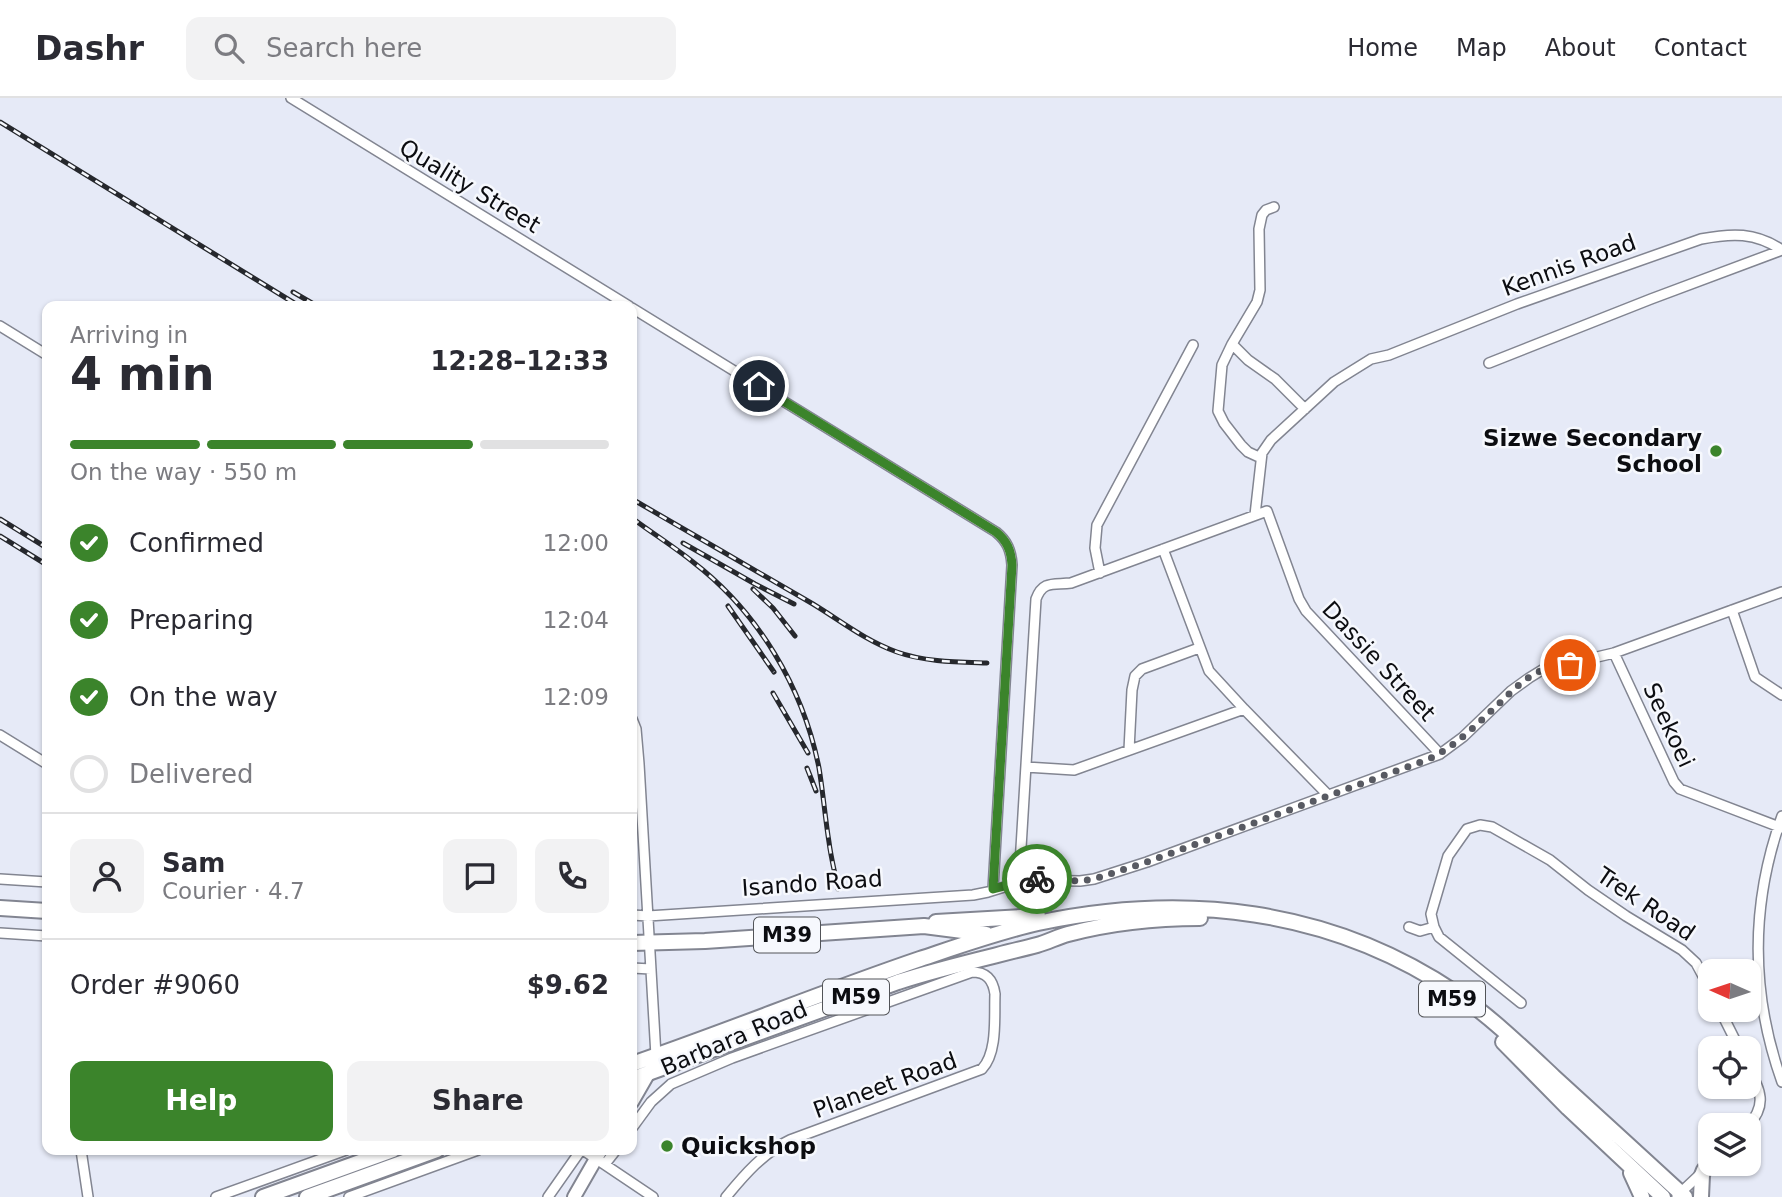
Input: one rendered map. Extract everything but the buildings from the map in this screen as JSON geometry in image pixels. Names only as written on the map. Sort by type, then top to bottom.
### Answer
[{"type":"main road","points":[[0,908],[42,911]]},
{"type":"main road","name":"M59","points":[[637,1062],[889,970],[992,935],[1036,924],[1083,915],[1158,909],[1202,909],[1276,917],[1324,930],[1382,951],[1413,967],[1473,1006],[1680,1196]]},
{"type":"main road","name":"M39","points":[[925,926],[935,922],[974,919],[1083,915]]},
{"type":"main road","name":"M59","points":[[637,1077],[898,982],[951,965],[1041,944],[1065,935],[1133,922],[1196,918],[1245,919],[1279,925],[1354,947],[1426,982],[1473,1014],[1502,1040],[1616,1155],[1663,1197]]},
{"type":"main road","name":"M39","points":[[637,943],[925,926],[992,935],[1065,935]]},
{"type":"main road","points":[[637,1094],[656,1056]]},
{"type":"main road","points":[[262,1197],[379,1155]]},
{"type":"main road","points":[[307,1197],[423,1155]]},
{"type":"main road","points":[[1616,1155],[1635,1179],[1642,1197]]},
{"type":"main road","points":[[574,1197],[601,1157]]},
{"type":"main road","points":[[1701,1197],[1702,1176]]},
{"type":"street","name":"Quality Street","points":[[291,98],[620,301]]},
{"type":"street","points":[[1019,881],[1036,599],[1040,590],[1043,586],[1071,583],[1255,516],[1261,458],[1241,445],[1218,411],[1223,365],[1257,302],[1260,290],[1259,229],[1262,215],[1274,207]]},
{"type":"street","name":"Kennis Road","points":[[1261,458],[1264,448],[1271,440],[1334,382],[1371,359],[1389,355],[1517,304],[1701,239],[1725,235],[1754,237],[1782,250]]},
{"type":"street","points":[[1489,363],[1782,250]]},
{"type":"street","name":"Quality Street","points":[[637,311],[996,532],[1007,543],[1012,555],[1012,565],[993,889]]},
{"type":"street","points":[[0,326],[42,352]]},
{"type":"street","points":[[1232,344],[1248,360],[1275,379],[1305,409]]},
{"type":"street","points":[[1100,573],[1095,548],[1097,525],[1193,345]]},
{"type":"street","name":"Dassie Street","points":[[1255,516],[1267,511],[1302,606],[1440,754]]},
{"type":"street","points":[[1163,549],[1209,671],[1328,795]]},
{"type":"street","name":"Isando Road","points":[[637,915],[972,895],[1019,881],[1094,879],[1440,754],[1463,737],[1511,691],[1536,673],[1614,653],[1782,592]]},
{"type":"street","points":[[1732,610],[1755,677],[1782,695]]},
{"type":"street","points":[[1129,750],[1135,676],[1142,669],[1199,648]]},
{"type":"street","name":"Seekoei","points":[[1614,653],[1679,789],[1780,828]]},
{"type":"street","points":[[1026,767],[1074,770],[1244,709]]},
{"type":"street","points":[[0,735],[42,761]]},
{"type":"street","points":[[637,736],[656,1056]]},
{"type":"street","points":[[1782,816],[1762,887],[1758,961],[1764,1019],[1782,1082]]},
{"type":"street","name":"Trek Road","points":[[1434,927],[1431,914],[1448,856],[1467,829],[1480,825],[1492,827],[1550,860],[1626,916],[1674,944],[1690,956],[1698,967]]},
{"type":"street","points":[[0,879],[42,882]]},
{"type":"street","points":[[1409,927],[1420,930],[1434,927],[1439,937],[1521,1003]]},
{"type":"street","points":[[0,933],[42,936]]},
{"type":"street","points":[[637,968],[651,969]]},
{"type":"street","name":"Barbara Road","points":[[637,1121],[651,1102],[671,1084],[967,973],[987,975]]},
{"type":"street","name":"Planeet Road","points":[[726,1197],[748,1170],[768,1152],[790,1140],[982,1069],[990,1059],[993,1046],[995,994],[994,985],[987,975]]},
{"type":"street","points":[[82,1155],[88,1197]]},
{"type":"street","points":[[216,1197],[332,1155]]},
{"type":"street","points":[[349,1197],[464,1155]]},
{"type":"street","points":[[548,1197],[578,1155]]},
{"type":"street","points":[[601,1157],[653,1197]]},
{"type":"street","points":[[1680,1196],[1699,1176]]},
{"type":"railway","points":[[0,122],[291,301]]},
{"type":"railway","points":[[293,292],[308,301]]},
{"type":"railway","points":[[637,502],[886,647],[930,660],[987,663]]},
{"type":"railway","points":[[0,519],[42,545]]},
{"type":"railway","points":[[637,522],[685,556],[738,604],[774,653],[789,680],[812,738],[838,889]]},
{"type":"railway","points":[[0,536],[42,562]]},
{"type":"railway","points":[[683,543],[794,604]]},
{"type":"railway","points":[[753,589],[773,608],[795,636]]},
{"type":"railway","points":[[728,606],[774,672]]},
{"type":"railway","points":[[773,693],[808,753]]},
{"type":"railway","points":[[807,768],[816,791]]},
{"type":"way so far","points":[[1037,879],[1094,879],[1429,759],[1451,747],[1511,691],[1536,673],[1548,668],[1570,665]]},
{"type":"place","name":"Sizwe Secondary School","points":[[1716,451]]},
{"type":"place","name":"Quickshop","points":[[667,1146]]},
{"type":"route","points":[[759,386],[996,532],[1007,543],[1012,555],[1012,565],[993,889],[1037,879]]}]
